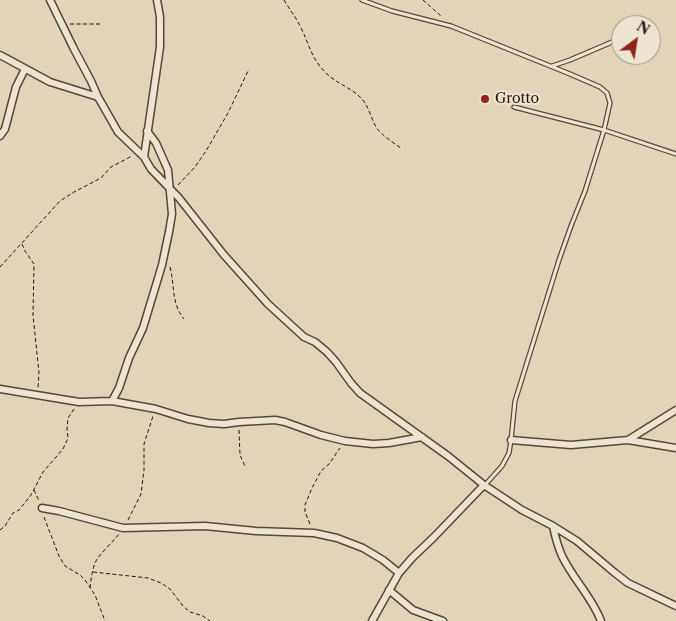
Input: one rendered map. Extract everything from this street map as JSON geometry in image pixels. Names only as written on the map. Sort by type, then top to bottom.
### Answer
[{"type":"street","points":[[50,0],[98,97],[118,132],[142,155],[151,168],[172,189],[224,255],[268,304],[304,337],[315,342],[326,352],[360,393],[422,437],[484,485],[522,510],[578,541],[628,583],[676,604]]},
{"type":"street","points":[[142,155],[160,47],[160,17],[157,0]]},
{"type":"street","points":[[0,55],[50,82],[98,97]]},
{"type":"street","points":[[0,136],[4,129],[16,88],[25,69]]},
{"type":"street","points":[[112,400],[119,388],[129,358],[143,328],[170,232],[172,189],[168,170],[156,143],[147,130]]},
{"type":"street","points":[[0,389],[79,402],[112,400],[156,408],[188,419],[209,423],[224,424],[275,420],[345,441],[373,444],[422,437]]},
{"type":"street","points":[[628,440],[676,410]]},
{"type":"street","points":[[511,440],[571,445],[628,440],[676,448]]},
{"type":"street","points":[[372,621],[399,573],[484,485]]},
{"type":"street","points":[[42,508],[123,528],[205,526],[256,531],[314,533],[337,538],[363,548],[399,573]]},
{"type":"street","points":[[553,526],[562,556],[601,621]]},
{"type":"street","points":[[389,590],[414,610],[443,621]]},
{"type":"lane","points":[[362,0],[392,11],[451,26],[551,66],[600,87],[608,93],[610,103],[604,130],[585,190],[565,243],[515,401],[509,453],[502,466],[484,485]]},
{"type":"lane","points":[[551,66],[611,42]]},
{"type":"lane","points":[[514,107],[604,130],[676,154]]},
{"type":"path","points":[[284,0],[300,25],[312,55],[320,67],[331,78],[351,89],[360,97],[365,102],[380,133],[402,149]]},
{"type":"path","points":[[423,0],[451,26]]},
{"type":"path","points":[[62,25],[101,24]]},
{"type":"path","points":[[172,189],[195,167],[206,151],[228,113],[249,69]]},
{"type":"path","points":[[0,267],[60,201],[101,178],[111,167],[142,155]]},
{"type":"path","points":[[21,243],[34,264],[33,316],[39,373],[37,396]]},
{"type":"path","points":[[165,252],[171,268],[174,300],[184,319]]},
{"type":"path","points":[[0,530],[5,526],[13,513],[19,510],[34,490],[43,472],[65,446],[68,438],[68,418],[79,402]]},
{"type":"path","points":[[90,588],[95,563],[123,528],[141,494],[144,470],[144,444],[156,408]]},
{"type":"path","points":[[238,422],[240,455],[245,466]]},
{"type":"path","points":[[314,533],[304,512],[305,505],[321,471],[329,464],[345,441]]},
{"type":"path","points":[[34,490],[59,556],[65,566],[80,575],[95,595],[105,621]]},
{"type":"path","points":[[92,572],[148,578],[161,583],[170,589],[190,612],[203,616],[210,621]]},
{"type":"place","name":"Grotto","points":[[485,99]]}]
